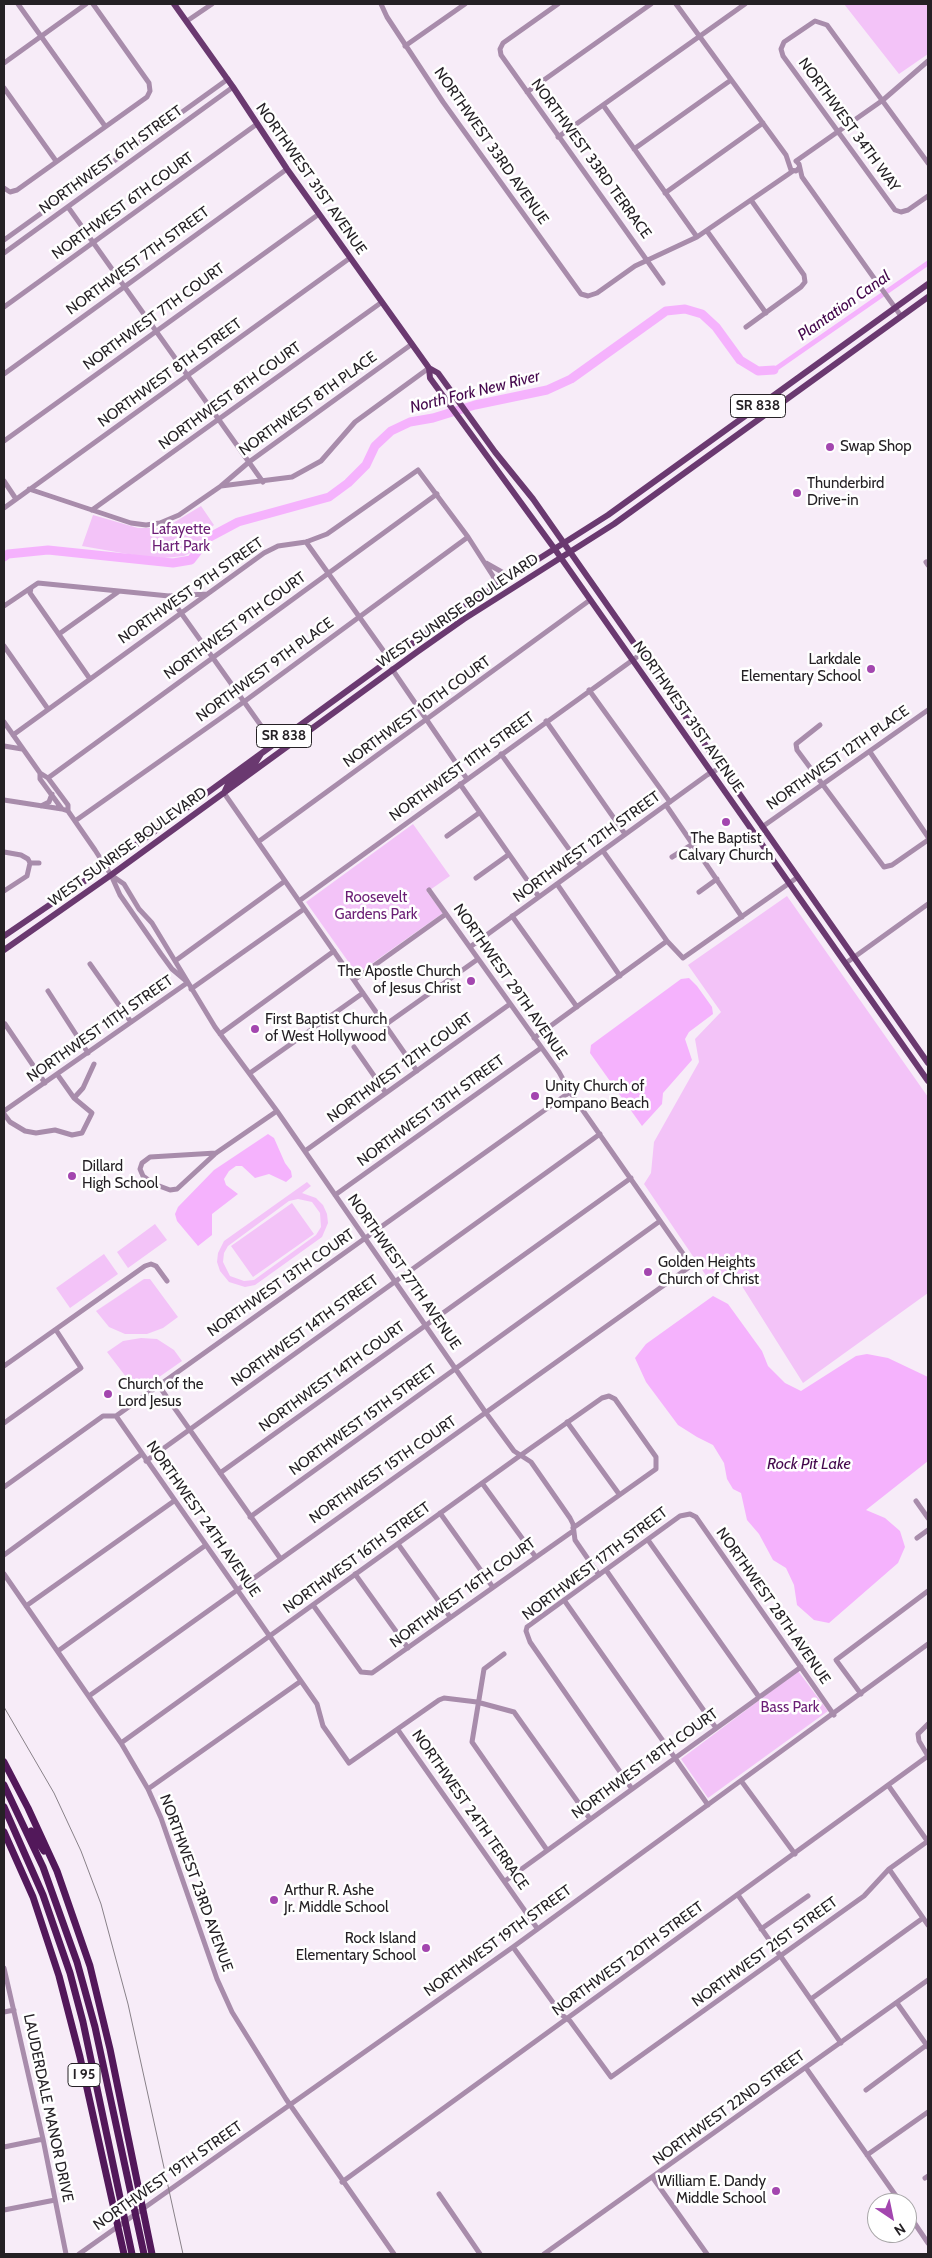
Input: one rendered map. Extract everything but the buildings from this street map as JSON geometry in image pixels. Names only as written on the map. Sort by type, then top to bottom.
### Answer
[{"type":"highway","name":"I 95","points":[[4,1762],[57,1871],[80,1933],[99,2000],[152,2254]]},
{"type":"highway","points":[[4,1785],[46,1875],[77,1962],[95,2027],[144,2254]]},
{"type":"highway","points":[[15,1806],[57,1871]]},
{"type":"highway","points":[[4,1807],[37,1879],[70,1973],[83,2022],[132,2254]]},
{"type":"highway","name":"I 95","points":[[4,1832],[32,1898],[54,1960],[72,2024],[124,2254]]},
{"type":"main road","name":"NORTHWEST 31ST AVENUE","points":[[174,4],[228,79],[287,169],[429,368],[438,373],[495,452],[533,498],[928,1063]]},
{"type":"main road","name":"WEST SUNRISE BOULEVARD","points":[[4,936],[106,867],[401,651],[496,584],[608,515],[928,284]]},
{"type":"main road","name":"WEST SUNRISE BOULEVARD","points":[[4,950],[111,875],[392,669],[471,614],[614,524],[928,297]]},
{"type":"main road","name":"NORTHWEST 31ST AVENUE","points":[[429,368],[430,378],[447,403],[554,548],[928,1081]]},
{"type":"main road","points":[[478,446],[495,452]]},
{"type":"main road","points":[[392,669],[401,651]]},
{"type":"main road","points":[[384,676],[390,665],[390,660]]},
{"type":"main road","points":[[224,793],[229,782],[256,762],[262,752]]},
{"type":"main road","points":[[744,818],[762,826]]},
{"type":"street","points":[[18,4],[105,126]]},
{"type":"street","points":[[4,63],[86,4]]},
{"type":"street","points":[[4,188],[10,192],[17,190],[147,97],[150,91],[149,83],[93,4]]},
{"type":"street","points":[[187,21],[212,4]]},
{"type":"street","name":"NORTHWEST 33RD AVENUE","points":[[381,4],[443,102],[581,294],[588,296],[597,293],[647,259]]},
{"type":"street","name":"NORTHWEST 33RD TERRACE","points":[[558,4],[503,43],[500,49],[501,55],[663,283]]},
{"type":"street","points":[[527,92],[652,4]]},
{"type":"street","points":[[676,4],[795,166],[901,316]]},
{"type":"street","points":[[558,137],[745,4]]},
{"type":"street","points":[[406,46],[462,5]]},
{"type":"street","name":"NORTHWEST 34TH WAY","points":[[882,100],[827,25],[821,21],[815,21],[784,42],[781,49],[783,56],[895,210],[901,212],[908,210],[928,196]]},
{"type":"street","points":[[647,259],[697,237],[751,200],[882,100],[928,62]]},
{"type":"street","name":"NORTHWEST 6TH STREET","points":[[4,240],[228,79]]},
{"type":"street","points":[[634,149],[731,80]]},
{"type":"street","name":"NORTHWEST 6TH STREET","points":[[4,253],[233,87]]},
{"type":"street","points":[[4,88],[56,161]]},
{"type":"street","points":[[882,100],[928,164]]},
{"type":"street","points":[[603,105],[697,237]]},
{"type":"street","points":[[665,193],[763,123]]},
{"type":"street","name":"NORTHWEST 6TH COURT","points":[[4,307],[258,124]]},
{"type":"street","name":"NORTHWEST 7TH STREET","points":[[4,374],[287,169]]},
{"type":"street","points":[[746,328],[805,282],[804,275],[751,200]]},
{"type":"street","points":[[68,207],[263,482]]},
{"type":"street","name":"NORTHWEST 7TH COURT","points":[[4,441],[319,214]]},
{"type":"street","points":[[706,231],[766,313]]},
{"type":"street","name":"NORTHWEST 8TH STREET","points":[[4,508],[350,258]]},
{"type":"street","name":"NORTHWEST 8TH COURT","points":[[92,510],[382,302]]},
{"type":"street","name":"NORTHWEST 8TH PLACE","points":[[29,490],[131,522],[146,525],[160,523],[179,515],[220,486],[249,462],[412,344]]},
{"type":"street","points":[[220,486],[292,477],[321,462],[355,422],[429,368]]},
{"type":"street","name":"NORTHWEST 9TH STREET","points":[[13,735],[264,553],[278,546],[306,542],[327,534],[418,470],[437,494]]},
{"type":"street","points":[[4,481],[16,499]]},
{"type":"street","points":[[437,494],[484,561],[496,584]]},
{"type":"street","name":"NORTHWEST 9TH COURT","points":[[48,778],[437,494]]},
{"type":"street","name":"NORTHWEST 9TH PLACE","points":[[75,821],[245,701],[468,537]]},
{"type":"street","points":[[306,542],[390,660]]},
{"type":"street","points":[[484,561],[509,576]]},
{"type":"street","points":[[4,605],[38,583],[168,596],[207,594]]},
{"type":"street","points":[[31,588],[30,593],[90,679]]},
{"type":"street","points":[[60,634],[118,591]]},
{"type":"street","points":[[168,596],[274,744]]},
{"type":"street","name":"NORTHWEST 10TH COURT","points":[[258,842],[590,600]]},
{"type":"street","points":[[4,646],[48,709]]},
{"type":"street","name":"NORTHWEST 11TH STREET","points":[[299,901],[641,654]]},
{"type":"street","points":[[392,669],[467,779]]},
{"type":"street","points":[[589,690],[668,804],[742,917]]},
{"type":"street","name":"NORTHWEST 12TH PLACE","points":[[762,826],[824,785],[928,710]]},
{"type":"street","points":[[546,721],[625,834]]},
{"type":"street","name":"NORTHWEST 27TH AVENUE","points":[[4,722],[40,773],[48,778],[68,805],[65,810]]},
{"type":"street","points":[[820,725],[796,744],[797,750],[884,867],[892,865],[928,839],[870,752]]},
{"type":"street","points":[[4,746],[22,749]]},
{"type":"street","points":[[501,754],[581,866]]},
{"type":"street","name":"NORTHWEST 12TH STREET","points":[[470,947],[625,834],[720,768]]},
{"type":"street","name":"NORTHWEST 27TH AVENUE","points":[[40,773],[40,779],[75,821],[111,875],[120,895],[172,970],[186,982]]},
{"type":"street","points":[[460,784],[539,897]]},
{"type":"street","points":[[224,793],[417,1071]]},
{"type":"street","points":[[41,806],[49,802],[52,794]]},
{"type":"street","points":[[4,800],[65,810]]},
{"type":"street","points":[[447,836],[479,813]]},
{"type":"street","points":[[672,857],[693,844]]},
{"type":"street","points":[[603,850],[667,941],[683,958],[798,877]]},
{"type":"street","points":[[4,852],[21,855],[28,859],[30,863],[27,876],[4,891]]},
{"type":"street","points":[[476,878],[508,855]]},
{"type":"street","points":[[30,863],[39,863]]},
{"type":"street","name":"NORTHWEST 27TH AVENUE","points":[[111,875],[124,884],[139,909],[152,923],[186,982],[220,1034],[277,1110],[486,1413],[514,1451],[531,1462],[570,1518],[575,1540],[599,1575]]},
{"type":"street","points":[[699,892],[717,879]]},
{"type":"street","points":[[175,961],[285,881]]},
{"type":"street","points":[[557,884],[620,976]]},
{"type":"street","name":"NORTHWEST 29TH AVENUE","points":[[429,890],[541,1048],[688,1262]]},
{"type":"street","points":[[846,963],[928,904]]},
{"type":"street","name":"NORTHWEST 11TH STREET","points":[[191,989],[304,909]]},
{"type":"street","points":[[354,980],[446,914]]},
{"type":"street","points":[[512,916],[577,1007]]},
{"type":"street","points":[[534,1038],[667,941]]},
{"type":"street","points":[[220,1034],[334,951]]},
{"type":"street","points":[[385,1025],[478,959]]},
{"type":"street","points":[[90,964],[131,1022]]},
{"type":"street","name":"NORTHWEST 11TH STREET","points":[[4,1113],[186,982]]},
{"type":"street","points":[[48,991],[88,1053]]},
{"type":"street","points":[[250,1074],[363,993]]},
{"type":"street","name":"NORTHWEST 12TH COURT","points":[[305,1151],[510,1004]]},
{"type":"street","points":[[5,1024],[46,1082]]},
{"type":"street","points":[[354,1047],[386,1093]]},
{"type":"street","name":"NORTHWEST 13TH STREET","points":[[335,1195],[541,1048]]},
{"type":"street","points":[[74,1098],[84,1088],[94,1064]]},
{"type":"street","points":[[4,1113],[10,1122],[25,1131],[36,1133],[55,1130],[79,1135],[84,1132],[92,1113],[74,1098],[57,1074]]},
{"type":"street","name":"NORTHWEST 13TH COURT","points":[[4,1486],[104,1416],[116,1416],[570,1092]]},
{"type":"street","points":[[216,1153],[150,1157],[142,1163],[140,1169],[144,1176],[154,1184],[170,1190],[177,1189],[216,1153],[277,1110]]},
{"type":"street","name":"NORTHWEST 14TH STREET","points":[[146,1460],[600,1134]]},
{"type":"street","name":"NORTHWEST 14TH COURT","points":[[220,1473],[630,1178]]},
{"type":"street","name":"NORTHWEST 15TH STREET","points":[[250,1517],[660,1221]]},
{"type":"street","name":"NORTHWEST 15TH COURT","points":[[89,1696],[683,1272],[688,1268],[688,1262]]},
{"type":"street","points":[[4,1366],[145,1266],[151,1264],[156,1266],[167,1282]]},
{"type":"street","points":[[4,1422],[81,1368],[56,1330]]},
{"type":"street","points":[[159,1386],[280,1558]]},
{"type":"street","name":"NORTHWEST 16TH STREET","points":[[121,1743],[602,1398],[609,1396],[614,1399],[656,1457],[658,1463]]},
{"type":"street","name":"NORTHWEST 24TH AVENUE","points":[[116,1416],[317,1704],[323,1726],[349,1763],[398,1730]]},
{"type":"street","points":[[567,1422],[619,1494]]},
{"type":"street","points":[[4,1556],[142,1454]]},
{"type":"street","name":"NORTHWEST 16TH COURT","points":[[313,1605],[361,1672],[372,1673],[573,1530],[619,1494],[656,1469],[658,1463]]},
{"type":"street","points":[[482,1483],[535,1556]]},
{"type":"street","points":[[26,1606],[174,1501]]},
{"type":"street","points":[[916,1501],[928,1518]]},
{"type":"street","points":[[440,1513],[492,1586]]},
{"type":"street","name":"NORTHWEST 17TH STREET","points":[[632,1789],[530,1642],[526,1633],[527,1627],[680,1516],[690,1514]]},
{"type":"street","name":"NORTHWEST 28TH AVENUE","points":[[690,1514],[696,1517],[834,1715]]},
{"type":"street","points":[[917,1538],[928,1530]]},
{"type":"street","points":[[648,1540],[759,1697]]},
{"type":"street","points":[[398,1544],[450,1617]]},
{"type":"street","points":[[58,1651],[206,1545]]},
{"type":"street","points":[[606,1570],[716,1728]]},
{"type":"street","name":"NORTHWEST 23RD AVENUE","points":[[4,1574],[121,1743],[148,1789],[161,1818],[217,1979],[232,2012],[342,2182],[394,2254]]},
{"type":"street","points":[[355,1574],[408,1648]]},
{"type":"street","points":[[861,1694],[836,1660],[928,1591]]},
{"type":"street","points":[[564,1600],[708,1805]]},
{"type":"street","name":"NORTHWEST 19TH STREET","points":[[79,2254],[513,1947],[834,1715],[928,1644]]},
{"type":"street","points":[[504,1654],[485,1667],[472,1742],[547,1850]]},
{"type":"street","name":"NORTHWEST 18TH COURT","points":[[505,1881],[800,1667]]},
{"type":"street","points":[[148,1789],[301,1681]]},
{"type":"street","points":[[398,1730],[444,1698],[478,1702],[514,1712],[590,1819]]},
{"type":"street","points":[[928,1724],[918,1734],[919,1741],[928,1756]]},
{"type":"street","name":"NORTHWEST 24TH TERRACE","points":[[398,1730],[538,1928]]},
{"type":"street","name":"NORTHWEST 20TH STREET","points":[[342,2182],[928,1756]]},
{"type":"street","points":[[742,1782],[795,1854]]},
{"type":"street","points":[[888,1785],[928,1841]]},
{"type":"street","name":"NORTHWEST 21ST STREET","points":[[566,2018],[611,2077],[864,1896],[889,1869],[928,1841]]},
{"type":"street","points":[[889,1869],[928,1925]]},
{"type":"street","points":[[738,1895],[841,2042]]},
{"type":"street","points":[[761,1929],[808,1896]]},
{"type":"street","points":[[811,1999],[923,1918]]},
{"type":"street","points":[[513,1947],[566,2018]]},
{"type":"street","name":"LAUDERDALE MANOR DRIVE","points":[[4,1968],[43,2139],[66,2254]]},
{"type":"street","name":"NORTHWEST 22ND STREET","points":[[544,2254],[928,1980]]},
{"type":"street","points":[[866,2090],[928,2045],[897,2002]]},
{"type":"street","points":[[4,2012],[14,2010]]},
{"type":"street","points":[[806,2068],[894,2193]]},
{"type":"street","points":[[867,2155],[928,2112]]},
{"type":"street","points":[[4,2147],[43,2139]]},
{"type":"street","points":[[653,2178],[708,2254]]},
{"type":"street","points":[[438,2194],[480,2254]]},
{"type":"street","points":[[4,2210],[55,2200]]},
{"type":"street","points":[[917,2227],[928,2243]]},
{"type":"green space","points":[[844,4],[928,4],[928,54],[899,74]]},
{"type":"green space","name":"Lafayette Hart Park","points":[[201,506],[214,525],[207,531],[201,543],[192,552],[184,556],[145,557],[82,546],[93,515],[138,528],[158,528],[173,523]]},
{"type":"green space","name":"Roosevelt Gardens Park","points":[[413,824],[450,876],[427,892],[443,913],[357,974],[306,902]]},
{"type":"green space","points":[[787,896],[928,1097],[928,1293],[803,1383],[735,1275],[707,1277],[644,1184],[651,1173],[654,1142],[699,1062],[695,1039],[721,1012],[688,965]]},
{"type":"green space","points":[[307,1182],[311,1186],[302,1193],[316,1198],[323,1205],[327,1214],[328,1223],[322,1237],[255,1285],[245,1287],[229,1282],[220,1271],[217,1262],[218,1253],[224,1241]],"holes":[[[298,1199],[312,1202],[320,1213],[321,1227],[316,1235],[254,1280],[244,1281],[230,1276],[223,1262],[224,1253],[228,1246],[289,1201]]]},
{"type":"green space","points":[[292,1203],[314,1234],[253,1277],[231,1246]]},
{"type":"green space","points":[[155,1224],[167,1240],[128,1268],[117,1252]]},
{"type":"green space","points":[[104,1254],[118,1274],[70,1308],[56,1288]]},
{"type":"green space","points":[[144,1279],[150,1279],[178,1317],[163,1328],[147,1334],[125,1334],[109,1327],[96,1311]]},
{"type":"green space","points":[[141,1338],[157,1339],[174,1350],[182,1361],[142,1389],[133,1386],[107,1352],[123,1341]]},
{"type":"green space","name":"Bass Park","points":[[798,1671],[828,1711],[708,1798],[681,1759]]},
{"type":"water","points":[[689,978],[712,1007],[713,1014],[689,1032],[685,1039],[692,1060],[663,1093],[662,1104],[642,1126],[590,1053],[591,1045],[681,979]]},
{"type":"water","points":[[268,1134],[274,1138],[285,1163],[291,1171],[292,1177],[286,1182],[269,1174],[255,1178],[242,1166],[236,1166],[229,1171],[224,1179],[226,1185],[238,1194],[212,1214],[212,1235],[198,1246],[177,1221],[175,1214],[178,1207],[214,1170]]},
{"type":"water","name":"Rock Pit Lake","points":[[713,1296],[728,1304],[762,1351],[768,1366],[785,1383],[801,1391],[856,1356],[867,1354],[888,1358],[928,1377],[928,1461],[866,1510],[885,1518],[900,1531],[905,1547],[898,1563],[829,1623],[814,1620],[797,1605],[794,1585],[786,1568],[773,1560],[759,1534],[747,1520],[741,1493],[733,1489],[727,1479],[724,1463],[713,1445],[678,1425],[646,1382],[635,1358],[646,1344]]},
{"type":"waterway","name":"Plantation Canal","points":[[774,370],[928,263]]},
{"type":"waterway","name":"North Fork New River","points":[[4,557],[8,554],[48,550],[173,563],[191,560],[208,538],[238,522],[329,497],[348,483],[366,465],[375,446],[391,431],[410,422],[433,418],[475,405],[547,390],[571,379],[666,311],[685,309],[702,314],[716,327],[740,360],[758,371],[774,370]]},
{"type":"railway","points":[[4,1707],[54,1793],[81,1851],[101,1904],[128,2004],[183,2254]]},
{"type":"place","name":"Swap Shop","points":[[830,447]]},
{"type":"place","name":"Thunderbird Drive-in","points":[[797,493]]},
{"type":"place","name":"Larkdale Elementary School","points":[[871,669]]},
{"type":"place","name":"The Baptist Calvary Church","points":[[726,822]]},
{"type":"place","name":"The Apostle Church of Jesus Christ","points":[[471,981]]},
{"type":"place","name":"First Baptist Church of West Hollywood","points":[[255,1029]]},
{"type":"place","name":"Unity Church of Pompano Beach","points":[[535,1096]]},
{"type":"place","name":"Dillard High School","points":[[72,1176]]},
{"type":"place","name":"Golden Heights Church of Christ","points":[[648,1272]]},
{"type":"place","name":"Church of the Lord Jesus","points":[[108,1394]]},
{"type":"place","name":"Arthur R. Ashe Jr. Middle School","points":[[274,1900]]},
{"type":"place","name":"Rock Island Elementary School","points":[[426,1948]]},
{"type":"place","name":"William E. Dandy Middle School","points":[[776,2191]]}]
